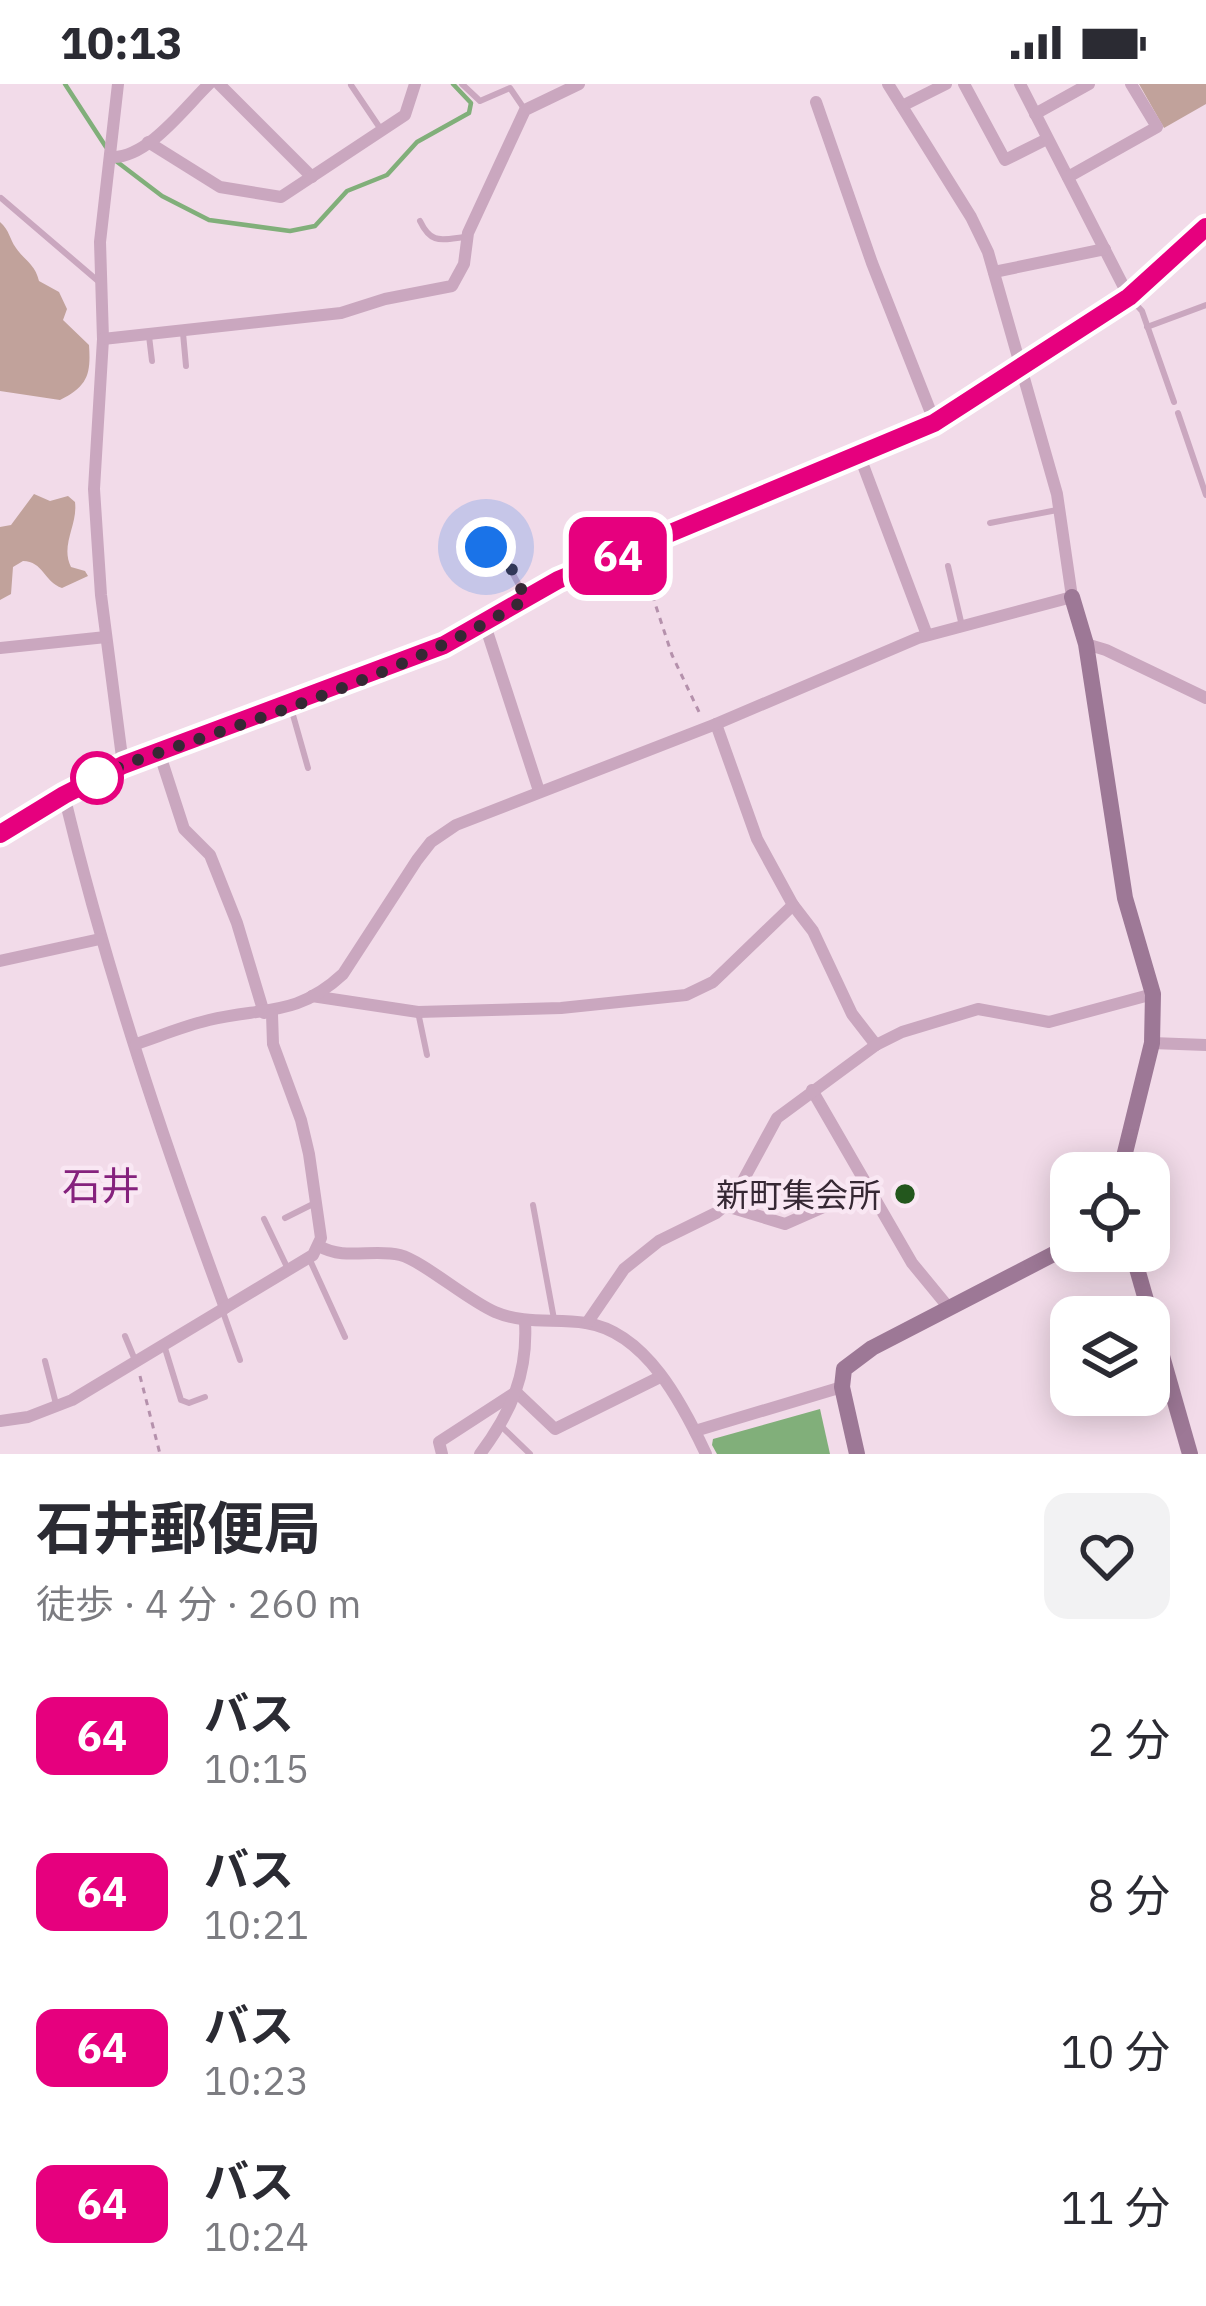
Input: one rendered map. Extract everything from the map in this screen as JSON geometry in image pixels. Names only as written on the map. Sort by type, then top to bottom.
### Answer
[{"type":"main road","points":[[0,834],[123,765],[429,652],[485,625],[558,580],[934,423],[1129,297],[1206,227]]},
{"type":"street","points":[[118,84],[100,242],[103,339],[94,489],[123,765]]},
{"type":"street","points":[[112,157],[127,156],[148,142],[209,84]]},
{"type":"street","points":[[220,84],[312,177]]},
{"type":"street","points":[[148,142],[220,188],[281,197],[405,115],[415,84]]},
{"type":"street","points":[[103,339],[341,313],[452,286],[464,264],[467,236],[525,110],[579,84]]},
{"type":"street","points":[[888,84],[970,217],[994,272],[1060,509],[1125,898],[1153,994],[1151,1043],[1125,1152]]},
{"type":"street","points":[[902,106],[946,84]]},
{"type":"street","points":[[964,84],[1005,160],[1047,139]]},
{"type":"street","points":[[1020,84],[1129,297]]},
{"type":"street","points":[[1035,115],[1089,84]]},
{"type":"street","points":[[1068,177],[1157,128],[1131,84]]},
{"type":"street","points":[[816,102],[934,423]]},
{"type":"street","points":[[994,272],[1105,248]]},
{"type":"street","points":[[860,457],[927,635]]},
{"type":"street","points":[[136,1044],[214,1019],[268,1014],[312,995],[343,974],[431,842],[456,825],[927,635],[1072,596]]},
{"type":"street","points":[[485,625],[539,791]]},
{"type":"street","points":[[0,648],[106,637]]},
{"type":"street","points":[[1086,644],[1206,698]]},
{"type":"street","points":[[711,726],[758,838],[813,931],[852,1014],[877,1045]]},
{"type":"street","points":[[0,1421],[56,1407],[309,1258],[319,1246],[301,1120],[273,1044],[268,1014],[210,856],[184,830],[159,752]]},
{"type":"street","points":[[64,795],[100,939],[163,1139],[224,1309]]},
{"type":"street","points":[[312,995],[418,1012],[561,1008],[686,995],[713,982],[794,905]]},
{"type":"street","points":[[0,961],[100,939]]},
{"type":"street","points":[[587,1323],[624,1269],[659,1241],[726,1206],[742,1189],[777,1118],[877,1045],[902,1032],[978,1009],[1048,1022],[1153,994]]},
{"type":"street","points":[[1151,1043],[1206,1046]]},
{"type":"street","points":[[812,1090],[912,1263],[949,1308]]},
{"type":"street","points":[[726,1206],[784,1224],[869,1187]]},
{"type":"street","points":[[319,1246],[330,1252],[401,1255],[465,1297],[525,1322],[587,1323],[616,1333],[637,1348],[660,1377],[706,1454]]},
{"type":"street","points":[[856,1454],[842,1387],[844,1369],[1050,1256]]},
{"type":"street","points":[[1138,1272],[1190,1454]]},
{"type":"street","points":[[480,1454],[516,1392],[526,1356],[525,1322]]},
{"type":"street","points":[[516,1392],[555,1429],[660,1377]]},
{"type":"street","points":[[695,1431],[842,1387]]},
{"type":"street","points":[[442,1454],[439,1442],[516,1392]]},
{"type":"lane","points":[[462,84],[479,100],[510,88],[525,110]]},
{"type":"lane","points":[[351,85],[382,130]]},
{"type":"lane","points":[[1,198],[99,282]]},
{"type":"lane","points":[[420,221],[434,241],[467,236]]},
{"type":"lane","points":[[1129,297],[1142,311],[1174,402]]},
{"type":"lane","points":[[1147,327],[1206,305]]},
{"type":"lane","points":[[183,333],[185,366]]},
{"type":"lane","points":[[149,336],[152,361]]},
{"type":"lane","points":[[1178,413],[1206,495]]},
{"type":"lane","points":[[990,523],[1060,509]]},
{"type":"lane","points":[[470,552],[498,547],[526,599]]},
{"type":"lane","points":[[949,566],[962,626]]},
{"type":"lane","points":[[290,704],[308,768]]},
{"type":"lane","points":[[418,1012],[427,1055]]},
{"type":"lane","points":[[284,1218],[316,1202]]},
{"type":"lane","points":[[533,1205],[554,1323]]},
{"type":"lane","points":[[264,1219],[289,1270]]},
{"type":"lane","points":[[309,1258],[345,1336]]},
{"type":"lane","points":[[224,1309],[240,1360]]},
{"type":"lane","points":[[124,1336],[136,1363]]},
{"type":"lane","points":[[164,1345],[181,1400],[189,1403],[205,1396]]},
{"type":"lane","points":[[45,1361],[56,1407]]},
{"type":"lane","points":[[500,1426],[530,1454]]},
{"type":"path","points":[[636,548],[672,655],[711,726]]},
{"type":"path","points":[[136,1363],[160,1454]]},
{"type":"shaded area","points":[[1139,84],[1206,84],[1206,104],[1164,128]]},
{"type":"shaded area","points":[[0,222],[39,281],[59,292],[67,309],[63,320],[89,345],[86,378],[60,400],[0,391]]},
{"type":"shaded area","points":[[34,494],[50,501],[68,496],[75,502],[68,559],[71,567],[88,576],[62,588],[35,564],[23,561],[13,567],[11,594],[0,600],[0,527],[11,525]]},
{"type":"shaded area","points":[[820,1409],[830,1454],[717,1454],[712,1445],[713,1439]]},
{"type":"waterway","points":[[65,84],[106,147]]},
{"type":"waterway","points":[[116,161],[162,196],[209,220],[290,231],[315,226],[347,191],[387,175],[417,142],[469,113],[471,103],[453,84]]},
{"type":"bus line","name":"64","points":[[0,834],[123,765],[444,645],[558,580],[934,423],[1129,297],[1206,227]]},
{"type":"place","name":"新町集会所","points":[[905,1194]]},
{"type":"district","name":"石井","points":[[101,1185]]},
{"type":"route","points":[[97,778],[88,782],[398,664],[505,613],[526,599],[503,551],[486,547]]}]
